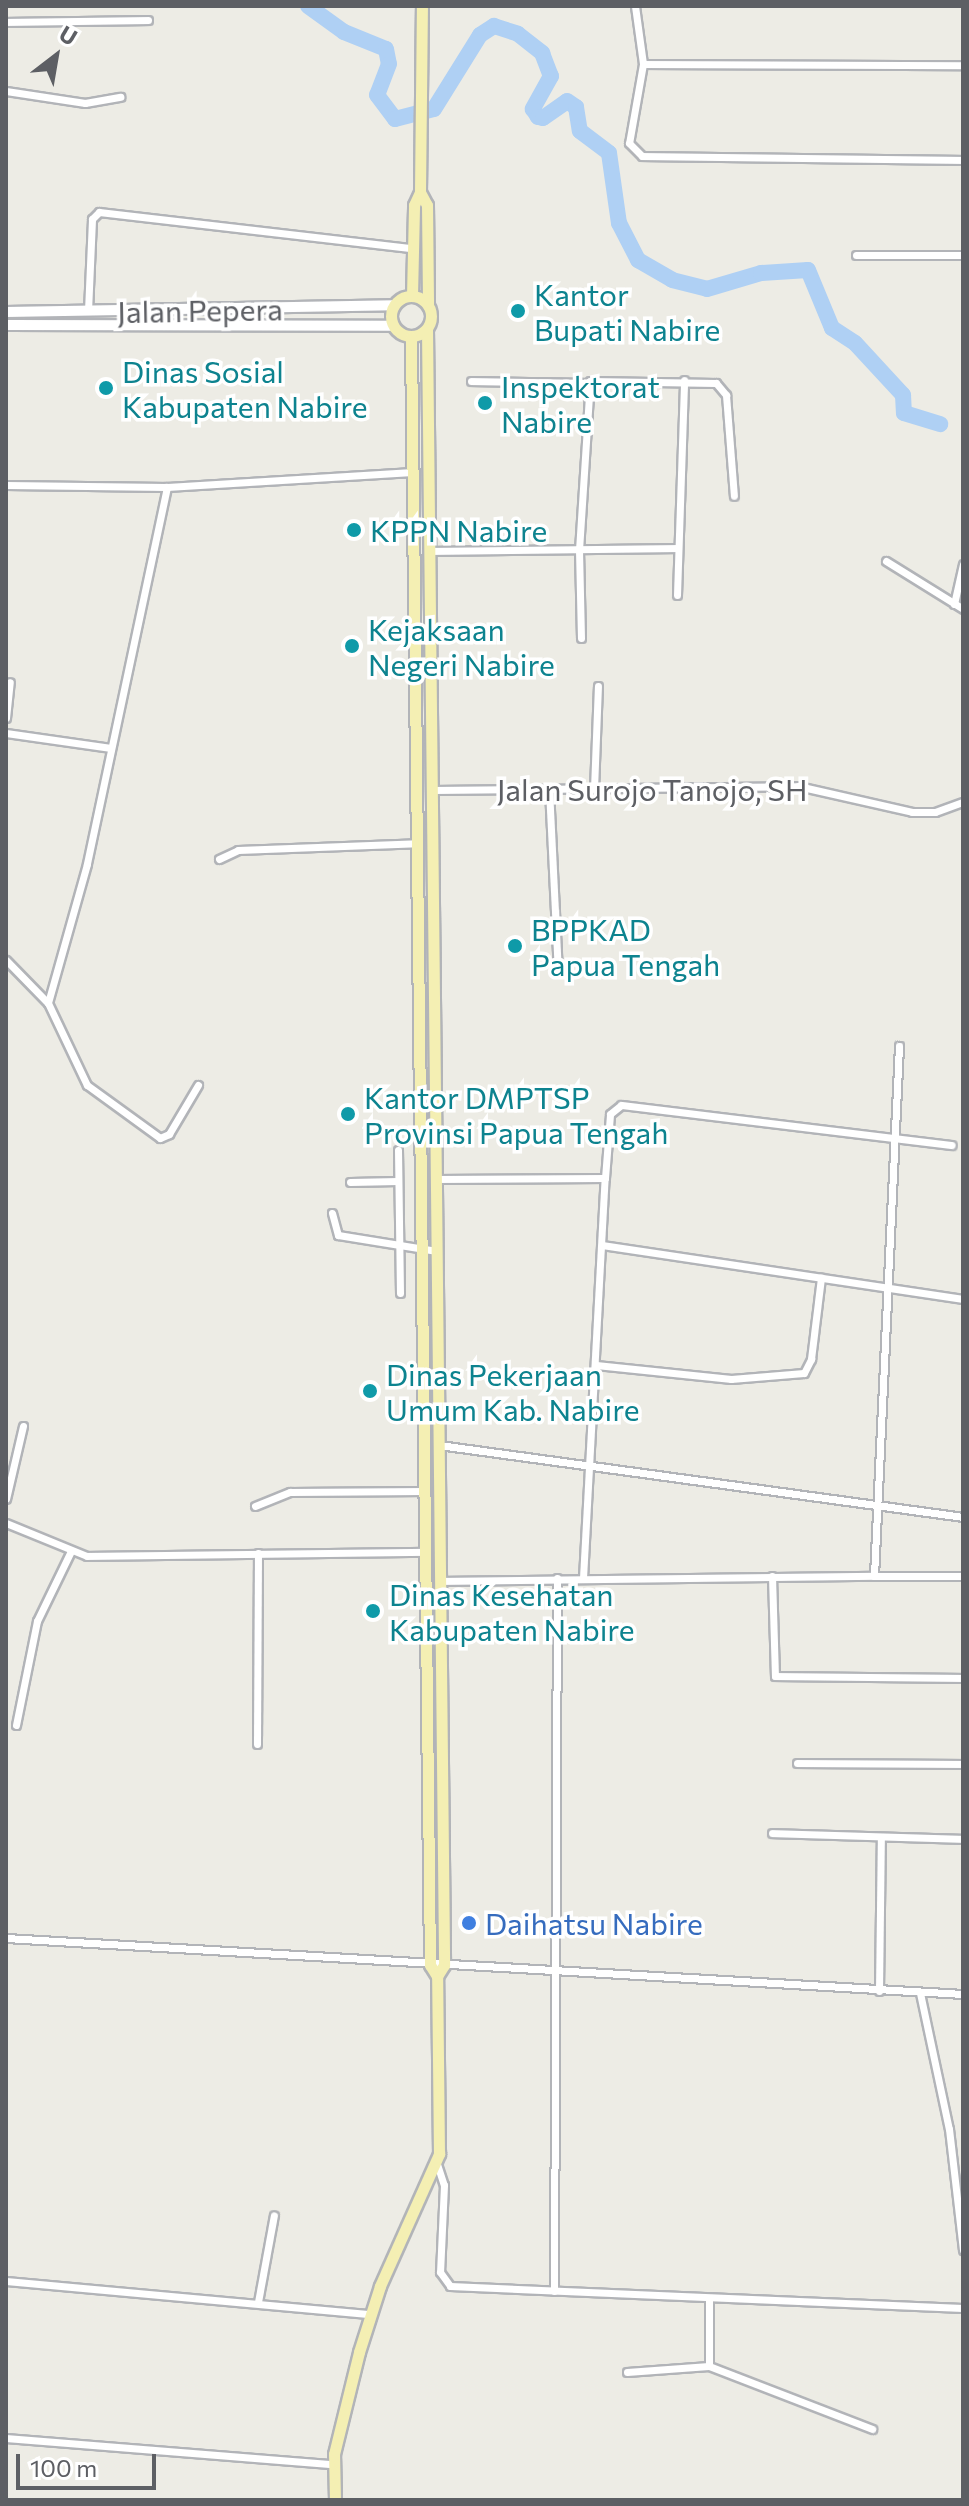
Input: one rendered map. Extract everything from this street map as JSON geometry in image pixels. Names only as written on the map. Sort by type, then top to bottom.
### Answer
[{"type":"main road","points":[[412,296],[414,205],[420,192],[422,6]]},
{"type":"main road","points":[[335,2500],[332,2464],[371,2314],[393,2257],[437,2164],[440,1970],[439,1445],[427,205],[420,192]]},
{"type":"main road","points":[[412,296],[428,305]]},
{"type":"main road","points":[[411,337],[393,326],[394,305],[412,296]]},
{"type":"main road","name":"Jalan Pepera","points":[[6,312],[394,305]]},
{"type":"main road","points":[[176,310],[177,324]]},
{"type":"main road","name":"Jalan Pepera","points":[[6,325],[393,326]]},
{"type":"main road","points":[[411,337],[427,329]]},
{"type":"main road","points":[[411,337],[430,1965],[440,1970]]},
{"type":"main road","points":[[415,635],[431,634]]},
{"type":"main road","points":[[418,896],[434,895]]},
{"type":"street","points":[[635,6],[643,64],[629,143],[642,156],[963,160]]},
{"type":"street","points":[[6,22],[148,20]]},
{"type":"street","points":[[643,64],[963,65]]},
{"type":"street","points":[[6,91],[85,103],[120,97]]},
{"type":"street","points":[[88,311],[92,219],[99,212],[412,248]]},
{"type":"street","points":[[856,255],[963,255]]},
{"type":"street","points":[[677,595],[684,380]]},
{"type":"street","points":[[471,381],[587,383],[684,380],[716,383],[726,395],[734,496]]},
{"type":"street","points":[[581,638],[579,550],[587,383]]},
{"type":"street","points":[[6,485],[167,487],[413,472]]},
{"type":"street","points":[[48,1003],[87,864],[167,487]]},
{"type":"street","points":[[430,551],[678,548]]},
{"type":"street","points":[[886,561],[963,609]]},
{"type":"street","points":[[954,604],[963,564]]},
{"type":"street","points":[[6,718],[10,682]]},
{"type":"street","points":[[594,789],[598,686]]},
{"type":"street","points":[[6,733],[111,748]]},
{"type":"street","name":"Jalan Surojo Tanojo, SH","points":[[433,790],[821,788],[926,813],[963,802]]},
{"type":"street","points":[[549,789],[558,970]]},
{"type":"street","points":[[219,859],[238,850],[417,843]]},
{"type":"street","points":[[6,960],[48,1003],[87,1085],[160,1138],[169,1134],[198,1085]]},
{"type":"street","points":[[874,1576],[880,1504],[899,1046]]},
{"type":"street","points":[[583,1578],[593,1466],[605,1178],[615,1106],[952,1145]]},
{"type":"street","points":[[398,1150],[400,1293]]},
{"type":"street","points":[[436,1179],[605,1178]]},
{"type":"street","points":[[350,1182],[398,1181]]},
{"type":"street","points":[[332,1213],[338,1235],[423,1252],[437,1251]]},
{"type":"street","points":[[602,1245],[963,1299]]},
{"type":"street","points":[[596,1365],[731,1379],[804,1373],[811,1359],[821,1278]]},
{"type":"street","points":[[6,1499],[23,1426]]},
{"type":"street","points":[[439,1445],[963,1517]]},
{"type":"street","points":[[255,1506],[290,1492],[426,1491]]},
{"type":"street","points":[[6,1523],[70,1553],[427,1552]]},
{"type":"street","points":[[16,1725],[37,1621],[70,1553]]},
{"type":"street","points":[[257,1744],[258,1553]]},
{"type":"street","points":[[772,1576],[775,1676],[963,1678]]},
{"type":"street","points":[[440,1581],[963,1576]]},
{"type":"street","points":[[554,2291],[557,1578]]},
{"type":"street","points":[[797,1763],[963,1764]]},
{"type":"street","points":[[772,1833],[963,1839]]},
{"type":"street","points":[[879,1991],[881,1838]]},
{"type":"street","points":[[6,1938],[202,1946],[430,1965]]},
{"type":"street","points":[[440,1970],[553,1971],[963,1994]]},
{"type":"street","points":[[920,1993],[949,2129],[963,2250]]},
{"type":"street","points":[[437,2164],[444,2185],[443,2283],[554,2291],[963,2308]]},
{"type":"street","points":[[258,2302],[274,2215]]},
{"type":"street","points":[[6,2281],[371,2314]]},
{"type":"street","points":[[709,2298],[709,2366]]},
{"type":"street","points":[[627,2372],[709,2366],[872,2429]]},
{"type":"street","points":[[6,2438],[332,2464]]},
{"type":"waterway","points":[[308,6],[344,32],[386,49],[389,64],[377,95],[395,119],[434,109],[480,35],[494,26],[518,34],[542,53],[551,76],[533,109],[538,117],[543,118],[567,101],[576,107],[580,131],[609,153],[619,223],[638,260],[672,280],[707,289],[761,273],[808,270],[832,328],[855,343],[903,395],[904,413],[940,424]]},
{"type":"place","name":"Kantor Bupati Nabire","points":[[518,311]]},
{"type":"place","name":"Dinas Sosial Kabupaten Nabire","points":[[106,388]]},
{"type":"place","name":"Inspektorat Nabire","points":[[485,403]]},
{"type":"place","name":"KPPN Nabire","points":[[354,530]]},
{"type":"place","name":"Kejaksaan Negeri Nabire","points":[[352,646]]},
{"type":"place","name":"BPPKAD Papua Tengah","points":[[515,946]]},
{"type":"place","name":"Kantor DMPTSP Provinsi Papua Tengah","points":[[348,1114]]},
{"type":"place","name":"Dinas Pekerjaan Umum Kab. Nabire","points":[[370,1391]]},
{"type":"place","name":"Dinas Kesehatan Kabupaten Nabire","points":[[373,1611]]},
{"type":"place","name":"Daihatsu Nabire","points":[[469,1923]]}]
